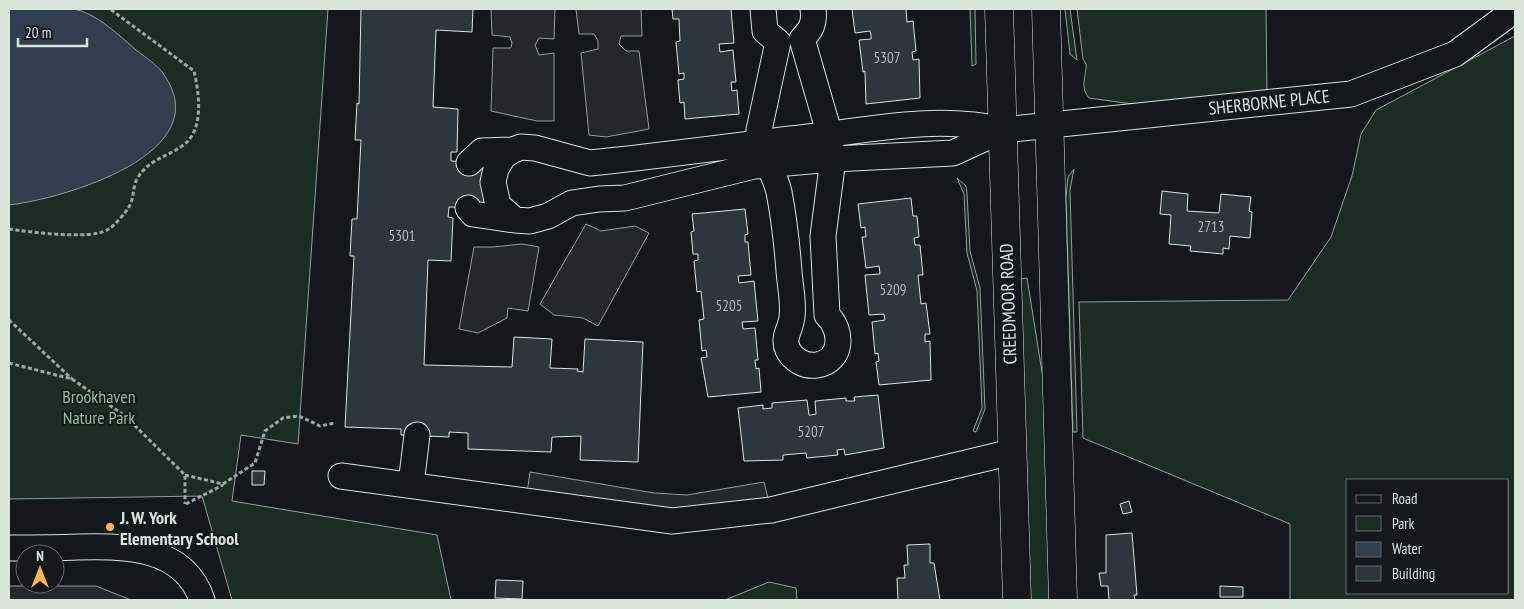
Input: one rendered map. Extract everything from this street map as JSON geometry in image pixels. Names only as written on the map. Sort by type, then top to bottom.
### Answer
[{"type":"main road","name":"CREEDMOOR ROAD","points":[[999,9],[1017,600]]},
{"type":"main road","points":[[1046,9],[1063,600]]},
{"type":"street","points":[[762,9],[764,31],[790,41],[828,134],[833,159],[823,236],[827,315]]},
{"type":"street","points":[[792,319],[811,311],[827,315],[834,322],[838,330],[839,340],[837,350],[831,359],[823,364],[814,365],[799,361],[788,349],[786,338],[792,319],[784,225],[778,190],[759,143],[759,130],[790,41],[810,31],[814,22],[813,9]]},
{"type":"street","name":"SHERBORNE PLACE","points":[[1003,130],[1351,94],[1455,54],[1515,10]]},
{"type":"street","points":[[515,220],[498,205],[493,182],[496,169],[503,157],[521,147],[535,148],[590,163],[663,156],[828,134],[957,122],[1003,130]]},
{"type":"street","points":[[468,208],[472,214],[530,221],[548,216],[572,203],[598,199],[625,198],[674,188],[735,171],[769,165],[833,159],[953,153],[1003,130]]},
{"type":"street","points":[[470,163],[482,151],[513,150]]},
{"type":"street","points":[[411,484],[417,435]]},
{"type":"street","points":[[341,476],[411,484],[672,521],[771,510],[1012,452]]},
{"type":"street","points":[[9,548],[115,547],[148,551],[165,557],[183,570],[198,590],[202,600]]},
{"type":"path","points":[[9,229],[33,233],[87,234],[108,230],[130,206],[136,179],[155,158],[184,146],[195,130],[200,96],[194,72],[110,9]]},
{"type":"path","points":[[9,320],[72,379],[125,416],[185,475],[223,484]]},
{"type":"path","points":[[9,363],[72,379]]},
{"type":"path","points":[[185,475],[186,504],[223,484],[255,463],[265,431],[284,418],[299,416],[320,426],[335,423]]},
{"type":"green space","name":"Brookhaven Nature Park","points":[[9,9],[328,9],[298,444],[241,435],[232,501],[437,535],[451,600],[232,600],[202,496],[9,499]]},
{"type":"green space","points":[[970,9],[975,9],[976,64],[972,66]]},
{"type":"green space","points":[[1065,9],[1070,9],[1077,60],[1070,54]]},
{"type":"green space","points":[[1077,9],[1266,9],[1267,95],[1147,106],[1089,98],[1084,89],[1086,64],[1083,59]]},
{"type":"green space","points":[[1515,36],[1515,600],[1290,600],[1290,524],[1083,438],[1079,302],[1288,300],[1331,237],[1352,176],[1361,134],[1376,110]]},
{"type":"green space","points":[[1074,169],[1070,190],[1077,432],[1073,432],[1066,197],[1068,177]]},
{"type":"green space","points":[[957,178],[966,186],[970,251],[980,288],[985,409],[976,432],[973,431],[982,408],[977,291],[967,253],[964,194]]},
{"type":"green space","points":[[1027,278],[1045,391],[1051,600],[1029,600],[1020,279]]},
{"type":"green space","points":[[769,582],[796,588],[797,600],[725,600]]},
{"type":"shaded area","points":[[491,9],[555,9],[554,39],[539,38],[535,45],[539,55],[554,53],[554,121],[537,121],[491,111],[493,48],[511,48],[512,43],[510,37],[492,35]]},
{"type":"shaded area","points":[[576,9],[641,9],[642,36],[621,36],[619,44],[626,51],[639,51],[649,129],[606,137],[589,135],[581,53],[598,49],[598,41],[594,34],[579,34]]},
{"type":"shaded area","points":[[586,224],[601,231],[635,226],[649,233],[598,326],[583,318],[554,315],[540,304]]},
{"type":"shaded area","points":[[522,244],[539,247],[528,311],[508,308],[507,318],[478,333],[459,329],[474,247]]},
{"type":"shaded area","points":[[530,472],[654,493],[687,495],[764,482],[771,510],[672,521],[526,500]]},
{"type":"shaded area","points":[[9,586],[15,586],[15,594],[65,594],[65,586],[96,586],[131,600],[9,600]]},
{"type":"water","points":[[58,8],[81,11],[107,25],[157,66],[162,72],[175,101],[171,126],[154,148],[128,167],[97,182],[64,193],[9,205],[9,9]]},
{"type":"building","points":[[361,9],[473,9],[472,32],[436,30],[433,107],[458,109],[457,152],[451,152],[451,161],[486,163],[484,208],[449,207],[448,217],[453,218],[451,261],[428,260],[424,365],[512,367],[514,337],[552,339],[550,368],[578,369],[577,371],[583,372],[585,339],[643,342],[638,462],[580,460],[581,436],[552,437],[551,452],[468,449],[468,433],[449,432],[449,437],[401,435],[401,429],[345,427],[354,256],[350,256],[352,219],[357,219],[361,140],[355,140],[357,103],[359,104]]},
{"type":"building","points":[[672,9],[731,9],[734,43],[719,44],[720,52],[733,50],[736,82],[731,82],[732,91],[737,90],[739,114],[685,119],[684,102],[680,103],[678,80],[684,79],[684,73],[679,74],[676,42],[680,41],[679,19],[673,19]]},
{"type":"building","points":[[852,9],[906,9],[907,22],[913,21],[916,51],[912,52],[913,60],[919,59],[920,98],[866,104],[865,71],[863,72],[859,40],[871,39],[871,35],[870,31],[855,33]]},
{"type":"building","points":[[1162,191],[1188,194],[1187,211],[1219,213],[1221,194],[1251,197],[1249,211],[1252,212],[1250,238],[1230,236],[1229,249],[1223,248],[1223,254],[1190,251],[1191,246],[1169,244],[1171,215],[1160,214]]},
{"type":"building","points":[[911,198],[913,216],[917,216],[919,237],[914,238],[915,245],[920,245],[923,275],[918,275],[921,304],[926,303],[930,334],[925,334],[925,342],[930,341],[931,380],[879,385],[876,362],[879,361],[878,353],[875,354],[872,322],[885,320],[884,314],[869,315],[865,275],[880,274],[879,266],[866,268],[862,237],[866,237],[865,227],[861,228],[858,204]]},
{"type":"building","points":[[745,209],[748,234],[745,235],[745,242],[748,242],[751,275],[738,276],[739,283],[754,281],[758,321],[742,322],[743,329],[755,328],[758,360],[755,360],[756,369],[759,368],[761,392],[708,397],[701,358],[707,357],[706,350],[702,351],[699,320],[704,319],[701,291],[697,292],[694,261],[698,260],[698,254],[693,254],[691,232],[694,231],[692,214]]},
{"type":"building","points":[[878,395],[884,448],[845,455],[844,449],[837,450],[838,455],[807,458],[806,453],[783,455],[783,460],[744,461],[738,408],[763,405],[763,409],[772,408],[772,403],[807,400],[809,415],[811,415],[816,414],[815,401],[846,398],[846,401],[855,401],[854,397]]},
{"type":"building","points":[[252,471],[265,471],[264,485],[252,485]]},
{"type":"building","points":[[1129,501],[1132,512],[1123,514],[1120,504]]},
{"type":"building","points":[[1132,533],[1137,595],[1134,595],[1135,600],[1109,600],[1108,586],[1101,586],[1099,573],[1106,573],[1106,535]]},
{"type":"building","points":[[930,544],[930,563],[934,563],[940,600],[898,600],[897,578],[905,578],[904,565],[908,565],[907,545]]},
{"type":"building","points":[[496,580],[523,581],[522,599],[495,598]]},
{"type":"building","points":[[1220,586],[1243,587],[1243,597],[1220,597]]},
{"type":"tunnel","points":[[468,208],[469,163]]},
{"type":"place","name":"J. W. York Elementary School","points":[[110,527]]}]
